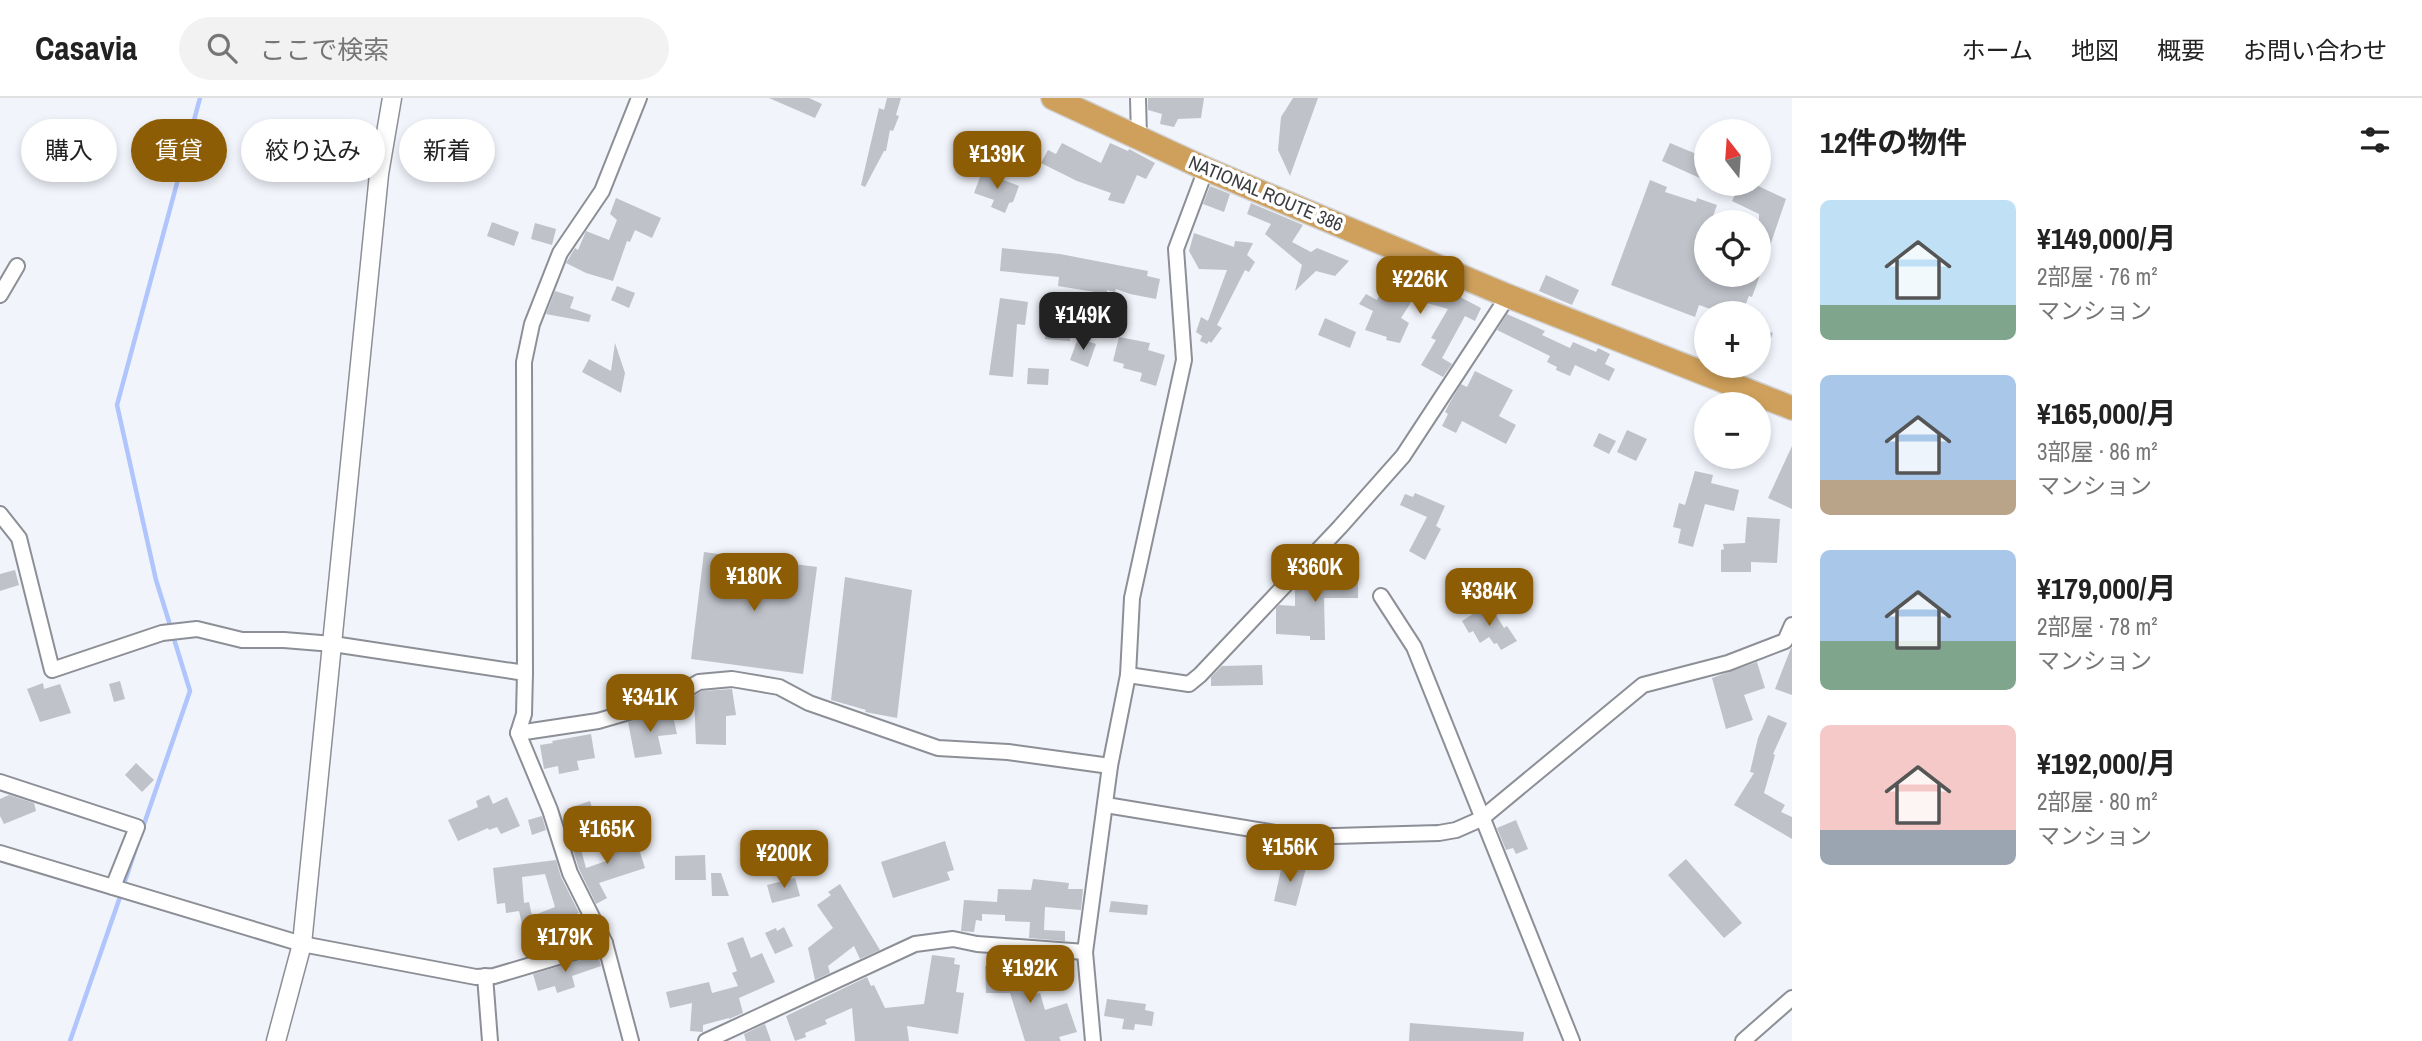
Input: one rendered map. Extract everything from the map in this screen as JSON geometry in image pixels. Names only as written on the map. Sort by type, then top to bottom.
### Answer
[{"type":"highway","name":"NATIONAL ROUTE 386","points":[[1054,98],[1206,169],[1508,296],[1788,402]]},
{"type":"street","points":[[276,1041],[302,944],[379,174],[392,98]]},
{"type":"street","points":[[631,1041],[605,943],[570,873],[551,810],[518,733],[524,714],[525,673],[524,362],[532,324],[560,253],[602,191],[639,98]]},
{"type":"street","points":[[1138,98],[1139,137]]},
{"type":"street","points":[[1093,1041],[1085,952],[1110,766],[1128,675],[1132,598],[1184,360],[1176,249],[1206,169]]},
{"type":"street","points":[[0,295],[17,266]]},
{"type":"street","points":[[1128,675],[1189,684],[1200,675],[1403,456],[1508,296]]},
{"type":"street","points":[[0,514],[19,538],[52,670],[162,633],[197,629],[242,640],[333,643],[525,673]]},
{"type":"street","points":[[1381,596],[1414,647],[1572,1041]]},
{"type":"street","points":[[1106,805],[1300,837],[1439,833],[1456,830],[1481,819],[1643,685],[1728,663],[1789,643],[1792,625]]},
{"type":"street","points":[[518,733],[598,721],[667,701],[699,682],[732,679],[779,687],[809,703],[938,748],[1008,752],[1110,766]]},
{"type":"street","points":[[0,782],[137,827],[113,887]]},
{"type":"street","points":[[0,853],[302,944],[476,977],[605,943]]},
{"type":"street","points":[[706,1041],[915,944],[953,939],[977,944],[1085,952]]},
{"type":"street","points":[[485,976],[490,1041]]},
{"type":"street","points":[[1742,1041],[1792,998]]},
{"type":"building","points":[[769,98],[809,98],[822,104],[815,118]]},
{"type":"building","points":[[887,98],[901,98],[896,115],[899,116],[893,131],[890,130],[886,151],[865,187],[861,185],[879,108],[884,110]]},
{"type":"building","points":[[1148,98],[1204,98],[1201,118],[1178,119],[1174,127],[1160,124],[1162,114],[1148,110]]},
{"type":"building","points":[[1293,98],[1318,98],[1290,176],[1278,150],[1281,117]]},
{"type":"building","points":[[1062,143],[1101,163],[1110,143],[1128,151],[1129,149],[1155,163],[1146,179],[1137,175],[1124,204],[1108,200],[1111,193],[1077,181],[1041,163],[1048,150],[1056,154]]},
{"type":"building","points":[[1670,143],[1694,153],[1694,175],[1662,161]]},
{"type":"building","points":[[982,172],[1019,186],[1005,213],[991,207],[994,200],[974,193]]},
{"type":"building","points":[[1650,180],[1667,187],[1665,192],[1696,202],[1697,198],[1717,205],[1715,210],[1694,210],[1694,287],[1756,287],[1752,297],[1749,296],[1747,301],[1694,301],[1694,317],[1611,285]]},
{"type":"building","points":[[1210,186],[1230,194],[1224,212],[1203,204]]},
{"type":"building","points":[[1771,192],[1786,199],[1771,243],[1771,210],[1751,210],[1732,201],[1734,196],[1771,196]]},
{"type":"building","points":[[616,198],[661,218],[652,238],[635,230],[630,242],[627,241],[613,281],[586,273],[566,263],[575,248],[578,250],[586,231],[609,240],[617,220],[610,214]]},
{"type":"building","points":[[1251,203],[1303,225],[1292,242],[1311,252],[1317,248],[1349,261],[1335,276],[1316,271],[1295,291],[1302,265],[1265,234],[1271,224],[1247,214]]},
{"type":"building","points":[[492,222],[519,232],[514,246],[487,236]]},
{"type":"building","points":[[535,223],[556,229],[552,245],[531,239]]},
{"type":"building","points":[[1194,233],[1234,247],[1235,241],[1253,243],[1247,255],[1255,262],[1249,272],[1245,270],[1217,325],[1222,328],[1211,343],[1209,341],[1207,344],[1200,341],[1202,336],[1196,332],[1201,317],[1208,321],[1227,270],[1199,269],[1189,251]]},
{"type":"building","points":[[1002,248],[1060,254],[1148,271],[1147,276],[1160,279],[1156,299],[1116,289],[1115,292],[1107,290],[1107,294],[1058,286],[1059,277],[1000,271]]},
{"type":"building","points":[[1409,269],[1442,284],[1441,287],[1481,308],[1475,321],[1465,316],[1442,358],[1452,364],[1443,377],[1421,365],[1436,340],[1431,338],[1448,309],[1413,299],[1401,318],[1409,323],[1400,343],[1365,330],[1373,311],[1359,304],[1366,294],[1377,300],[1380,294],[1397,299]]},
{"type":"building","points":[[1546,275],[1579,290],[1572,305],[1539,291]]},
{"type":"building","points":[[617,286],[635,293],[629,308],[611,300]]},
{"type":"building","points":[[555,291],[574,297],[570,308],[591,315],[589,322],[546,314]]},
{"type":"building","points":[[1000,298],[1028,302],[1025,325],[1017,324],[1013,377],[989,375]]},
{"type":"building","points":[[1507,314],[1545,331],[1542,335],[1570,348],[1573,342],[1596,352],[1598,348],[1610,354],[1605,364],[1615,369],[1609,381],[1575,365],[1570,376],[1556,370],[1557,367],[1547,362],[1550,356],[1497,330]]},
{"type":"building","points":[[1325,318],[1356,332],[1350,348],[1318,335]]},
{"type":"building","points":[[1046,323],[1071,326],[1070,341],[1045,339]]},
{"type":"building","points":[[1119,337],[1150,343],[1148,350],[1165,355],[1156,386],[1140,381],[1142,373],[1123,368],[1124,364],[1113,361]]},
{"type":"building","points":[[1078,338],[1096,344],[1088,367],[1070,360]]},
{"type":"building","points":[[615,343],[625,373],[621,393],[582,372],[589,359],[611,371]]},
{"type":"building","points":[[1028,368],[1049,369],[1048,385],[1027,384]]},
{"type":"building","points":[[1475,371],[1513,390],[1499,416],[1516,425],[1506,444],[1462,421],[1456,433],[1442,426],[1448,414],[1445,412],[1461,384],[1467,387]]},
{"type":"building","points":[[1627,430],[1647,439],[1636,461],[1617,452]]},
{"type":"building","points":[[1599,433],[1616,441],[1609,454],[1593,446]]},
{"type":"building","points":[[1792,446],[1792,509],[1768,498]]},
{"type":"building","points":[[1695,471],[1713,475],[1711,483],[1739,490],[1734,511],[1705,504],[1693,547],[1678,543],[1681,529],[1673,527],[1679,503],[1685,505]]},
{"type":"building","points":[[1415,493],[1445,506],[1436,526],[1441,529],[1425,560],[1409,551],[1427,517],[1400,505],[1405,494],[1413,497]]},
{"type":"building","points":[[1747,517],[1780,519],[1777,563],[1751,562],[1751,572],[1721,572],[1723,544],[1745,543]]},
{"type":"building","points":[[704,552],[817,567],[803,674],[691,659]]},
{"type":"building","points":[[15,570],[19,585],[0,591],[0,574]]},
{"type":"building","points":[[1334,570],[1358,570],[1358,598],[1324,598],[1325,640],[1310,640],[1310,636],[1276,634],[1276,608],[1279,605],[1295,606],[1295,589],[1301,587],[1305,578],[1324,578],[1324,575],[1334,575]]},
{"type":"building","points":[[845,577],[912,590],[897,718],[865,712],[866,710],[831,700]]},
{"type":"building","points":[[1489,604],[1504,628],[1507,626],[1517,641],[1501,650],[1489,637],[1480,643],[1473,631],[1469,633],[1462,621]]},
{"type":"building","points":[[1792,648],[1792,695],[1775,689]]},
{"type":"building","points":[[1757,662],[1765,688],[1744,695],[1753,720],[1726,729],[1712,678]]},
{"type":"building","points":[[1262,665],[1263,685],[1211,686],[1211,677],[1222,666]]},
{"type":"building","points":[[120,681],[125,699],[114,702],[109,684]]},
{"type":"building","points":[[43,683],[44,689],[60,684],[71,713],[40,722],[27,689]]},
{"type":"building","points":[[732,689],[736,715],[726,716],[726,745],[696,744],[694,696],[702,691]]},
{"type":"building","points":[[661,713],[663,718],[673,716],[677,734],[658,736],[662,754],[635,758],[628,722]]},
{"type":"building","points":[[1768,715],[1787,723],[1773,754],[1775,755],[1764,793],[1785,805],[1781,812],[1792,817],[1792,839],[1734,805],[1754,773],[1750,772],[1758,738]]},
{"type":"building","points":[[591,734],[595,758],[577,761],[579,770],[559,774],[558,766],[544,769],[540,745]]},
{"type":"building","points":[[136,763],[154,780],[142,792],[125,775]]},
{"type":"building","points":[[9,795],[34,803],[36,811],[4,824],[0,816],[0,799]]},
{"type":"building","points":[[489,795],[493,804],[507,797],[520,826],[501,834],[497,827],[488,828],[458,841],[448,820],[478,807],[476,801]]},
{"type":"building","points":[[590,801],[594,814],[571,822],[567,809]]},
{"type":"building","points":[[542,816],[546,830],[532,835],[528,820]]},
{"type":"building","points":[[1516,820],[1528,849],[1516,854],[1513,848],[1506,850],[1497,828]]},
{"type":"building","points":[[576,831],[586,868],[609,860],[606,853],[637,843],[645,868],[599,883],[607,898],[596,904],[579,869],[568,834]]},
{"type":"building","points":[[945,841],[954,870],[947,872],[950,880],[893,898],[881,862]]},
{"type":"building","points":[[705,855],[706,880],[675,880],[675,856]]},
{"type":"building","points":[[1686,859],[1742,923],[1724,938],[1668,875]]},
{"type":"building","points":[[556,860],[561,877],[579,913],[574,915],[578,925],[553,934],[552,930],[545,932],[543,926],[534,928],[538,949],[528,951],[519,911],[506,913],[505,903],[497,904],[493,868]],"holes":[[[545,874],[555,907],[532,916],[529,902],[524,903],[522,877]]]},
{"type":"building","points":[[1283,861],[1306,868],[1296,906],[1274,901]]},
{"type":"building","points":[[711,873],[721,873],[729,896],[712,896]]},
{"type":"building","points":[[795,878],[800,896],[772,903],[767,885]]},
{"type":"building","points":[[1033,879],[1069,883],[1068,889],[1083,889],[1081,910],[1045,907],[1044,930],[1065,931],[1065,941],[1029,938],[1030,922],[1005,921],[1005,915],[982,914],[982,921],[976,920],[974,932],[961,931],[964,900],[997,902],[998,889],[1031,890]]},
{"type":"building","points":[[840,884],[880,950],[860,959],[854,946],[828,966],[830,973],[815,980],[808,948],[833,928],[817,905],[831,895],[828,892]]},
{"type":"building","points":[[1111,901],[1148,905],[1147,915],[1109,912]]},
{"type":"building","points":[[784,927],[793,946],[775,954],[765,933]]},
{"type":"building","points":[[743,937],[751,958],[762,953],[775,982],[739,998],[743,1013],[703,1025],[703,1032],[690,1031],[692,1003],[670,1008],[666,992],[709,982],[712,993],[738,986],[732,973],[737,971],[727,943]]},
{"type":"building","points":[[598,955],[601,966],[572,976],[575,987],[557,993],[555,986],[538,991],[533,974]]},
{"type":"building","points":[[932,955],[955,958],[954,964],[960,965],[956,992],[964,993],[958,1034],[907,1026],[909,1041],[855,1041],[852,1008],[825,1020],[827,1024],[805,1033],[806,1037],[795,1041],[786,1016],[867,977],[885,1008],[924,1004]]},
{"type":"building","points":[[1009,965],[1010,970],[1032,969],[1032,995],[1040,993],[1045,1010],[1067,1003],[1077,1032],[1059,1037],[1061,1041],[1025,1041],[1010,993],[986,993],[985,966]]},
{"type":"building","points":[[1107,999],[1146,1004],[1145,1010],[1154,1012],[1152,1026],[1135,1024],[1134,1030],[1122,1029],[1124,1019],[1104,1016]]},
{"type":"building","points":[[1410,1023],[1524,1032],[1523,1041],[1409,1041]]},
{"type":"building","points":[[765,1024],[771,1041],[746,1041],[744,1034]]},
{"type":"waterway","points":[[170,625],[156,580],[117,405],[200,98]]},
{"type":"waterway","points":[[142,830],[190,691],[174,639]]},
{"type":"waterway","points":[[125,881],[137,845]]},
{"type":"waterway","points":[[70,1041],[120,897]]}]
